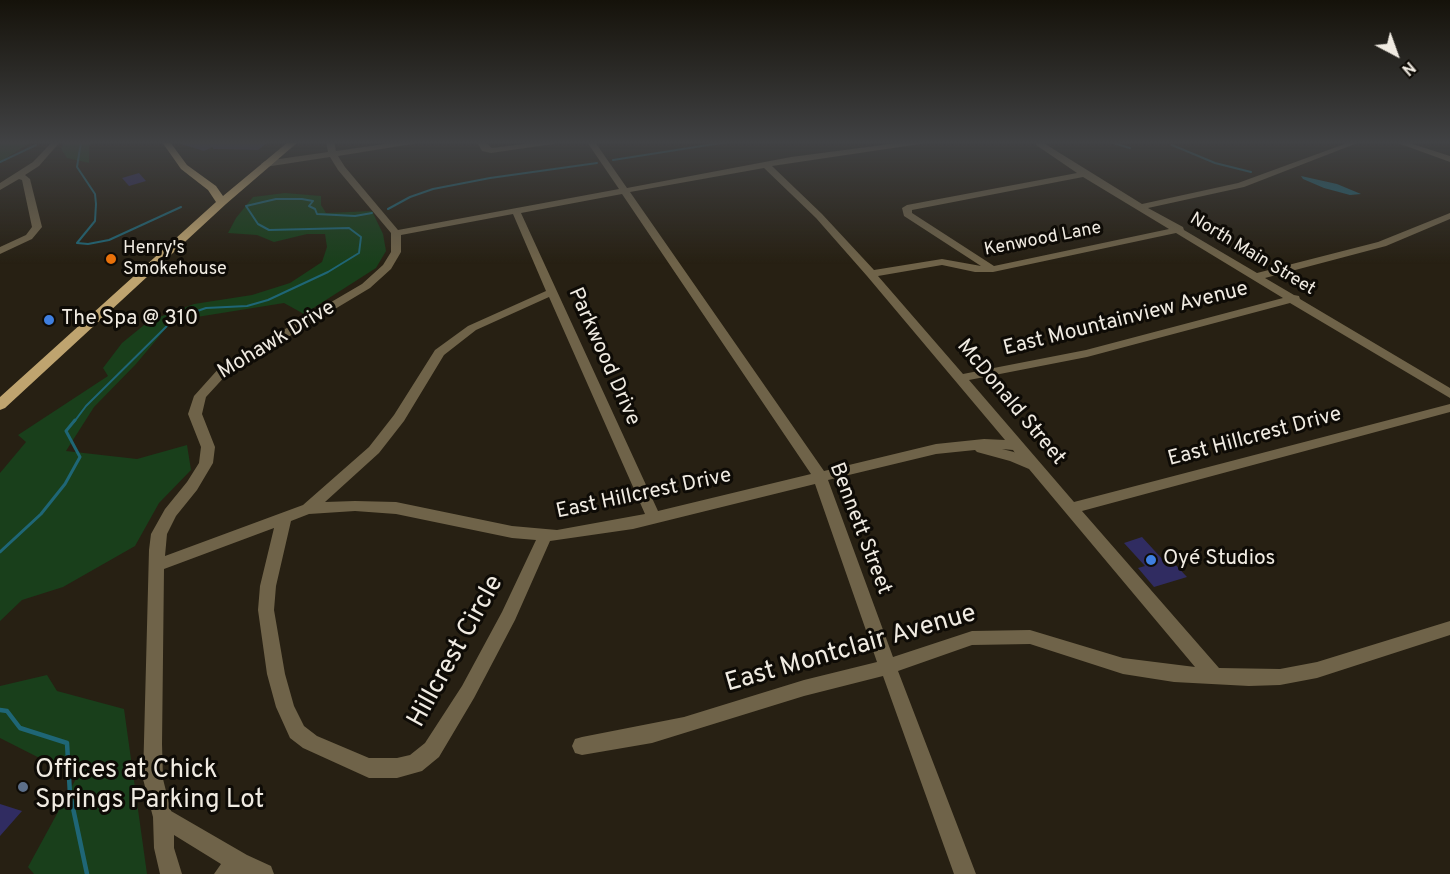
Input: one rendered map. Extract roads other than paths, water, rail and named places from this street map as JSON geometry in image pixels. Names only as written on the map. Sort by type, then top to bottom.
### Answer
[{"type":"main road","points":[[205,183],[222,202]]},
{"type":"main road","points":[[221,183],[234,192]]},
{"type":"main road","points":[[0,405],[244,183]]},
{"type":"street","points":[[0,251],[29,237],[37,227],[27,183]]},
{"type":"street","points":[[354,183],[396,233],[664,183]]},
{"type":"street","name":"Bennett Street","points":[[618,183],[820,477],[965,874]]},
{"type":"street","name":"McDonald Street","points":[[784,183],[819,216],[871,274],[1214,676]]},
{"type":"street","points":[[993,269],[907,214],[907,208],[1038,183]]},
{"type":"street","name":"North Main Street","points":[[1105,183],[1296,298],[1450,386]]},
{"type":"street","points":[[1145,207],[1247,183]]},
{"type":"street","name":"Parkwood Drive","points":[[516,211],[654,518]]},
{"type":"street","points":[[1259,276],[1382,244],[1450,216]]},
{"type":"street","points":[[1435,222],[1450,228]]},
{"type":"street","name":"Kenwood Lane","points":[[871,274],[942,262],[975,269],[993,269],[1181,228]]},
{"type":"street","name":"Mohawk Drive","points":[[171,874],[164,848],[163,817],[153,779],[157,565],[159,534],[170,513],[192,486],[206,463],[208,447],[195,414],[200,396],[224,370],[366,286],[393,259],[398,244],[396,233]]},
{"type":"street","points":[[308,509],[375,450],[399,418],[439,353],[472,328],[552,292]]},
{"type":"street","name":"North Main Street","points":[[1296,298],[1450,394]]},
{"type":"street","name":"East Mountainview Avenue","points":[[960,378],[1099,351],[1296,298]]},
{"type":"street","name":"East Hillcrest Drive","points":[[1071,508],[1450,408]]},
{"type":"street","name":"East Hillcrest Drive","points":[[157,565],[308,509],[355,506],[396,508],[545,536],[596,530],[654,518],[936,449],[998,443],[1017,445]]},
{"type":"street","name":"East Hillcrest Drive","points":[[968,445],[1014,457],[1036,468]]},
{"type":"street","name":"Hillcrest Circle","points":[[284,518],[268,586],[266,610],[276,674],[285,707],[297,732],[310,742],[369,768],[397,768],[415,764],[432,750],[468,692],[499,634],[545,536]]},
{"type":"street","name":"East Montclair Avenue","points":[[582,746],[652,734],[804,688],[888,667],[972,638],[1011,636],[1045,641],[1123,666],[1173,674],[1280,677],[1317,670],[1450,628]]},
{"type":"street","points":[[163,817],[232,868],[263,874]]},
{"type":"water","points":[[1312,183],[1337,184],[1361,194],[1350,195]]},
{"type":"waterway","points":[[88,183],[95,194],[95,221],[77,243],[88,244],[109,240],[181,207]]},
{"type":"waterway","points":[[388,209],[410,197],[433,189],[465,183]]},
{"type":"waterway","points":[[74,422],[86,406],[174,319],[206,308],[247,306],[268,300],[328,272],[359,253],[361,237],[349,228],[269,230],[258,224],[246,206],[276,199],[302,199],[313,201],[309,206],[315,209],[317,214],[355,216],[372,213]]},
{"type":"waterway","points":[[0,552],[41,514],[65,484],[80,457],[66,431],[75,420]]},
{"type":"waterway","points":[[0,710],[7,711],[20,728],[67,743],[70,794],[87,874]]},
{"type":"place","name":"Henry's Smokehouse","points":[[111,259]]},
{"type":"place","name":"The Spa @ 310","points":[[49,320]]},
{"type":"place","name":"Oyé Studios","points":[[1151,560]]},
{"type":"place","name":"Offices at Chick Springs Parking Lot","points":[[23,787]]}]
